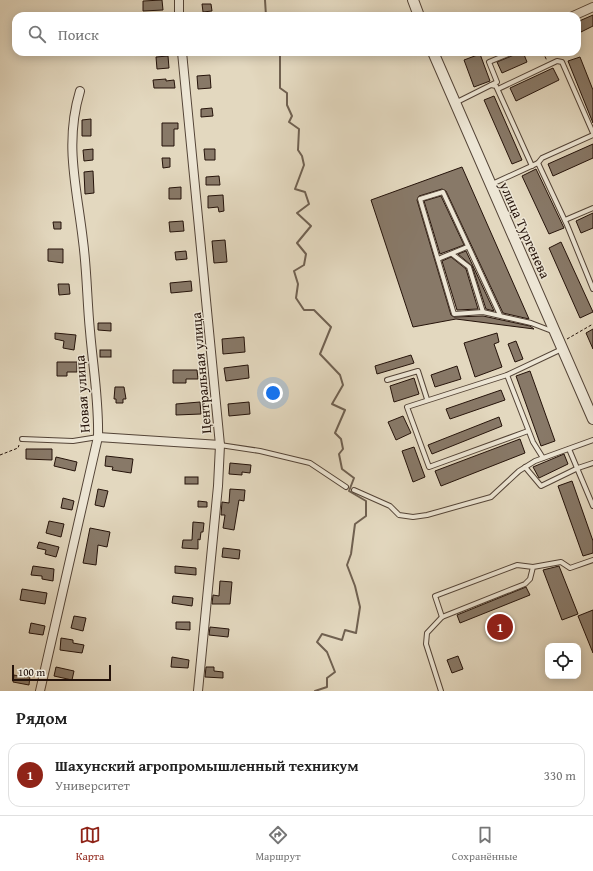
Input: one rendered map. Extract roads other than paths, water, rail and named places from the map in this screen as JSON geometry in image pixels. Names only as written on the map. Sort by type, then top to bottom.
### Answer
[{"type":"street","points":[[178,0],[179,12]]},
{"type":"street","points":[[413,0],[418,12]]},
{"type":"street","points":[[581,12],[593,7]]},
{"type":"street","name":"Центральная улица","points":[[182,56],[220,445],[218,486],[198,691]]},
{"type":"street","name":"улица Тургенева","points":[[435,56],[554,332],[593,418]]},
{"type":"street","name":"Новая улица","points":[[40,691],[98,436],[99,409],[90,330],[87,271],[74,180],[72,154],[74,113],[80,91]]},
{"type":"street","points":[[98,436],[220,445]]},
{"type":"lane","points":[[454,103],[497,82],[489,62],[503,56]]},
{"type":"lane","points":[[490,184],[532,166],[538,163],[542,158],[593,134],[562,62],[557,61],[498,89]]},
{"type":"lane","points":[[491,85],[496,86],[498,89],[532,166]]},
{"type":"lane","points":[[538,163],[565,220],[593,288]]},
{"type":"lane","points":[[500,315],[467,247],[443,192],[420,199],[454,314],[483,312],[500,315],[531,323],[554,332]]},
{"type":"lane","points":[[565,220],[593,208]]},
{"type":"lane","points":[[438,260],[467,247]]},
{"type":"lane","points":[[452,254],[469,267],[483,312]]},
{"type":"lane","points":[[528,431],[429,468],[407,407],[427,399],[507,375],[561,346]]},
{"type":"lane","points":[[387,380],[418,371],[427,399]]},
{"type":"lane","points":[[507,375],[528,431],[543,458]]},
{"type":"lane","points":[[22,439],[72,442],[98,436]]},
{"type":"lane","points":[[354,490],[390,506],[399,515],[427,515],[491,497],[525,467],[543,458],[593,440]]},
{"type":"lane","points":[[220,445],[260,451],[310,463],[346,487]]},
{"type":"lane","points":[[569,449],[593,506]]},
{"type":"lane","points":[[525,467],[541,486],[578,468],[593,463]]},
{"type":"lane","points":[[442,617],[435,596],[517,565],[533,567],[561,562],[570,568],[593,560]]},
{"type":"lane","points":[[441,691],[426,644],[427,633],[442,617],[525,584],[530,579],[533,567]]},
{"type":"waterway","points":[[265,0],[266,12]]},
{"type":"waterway","points":[[280,56],[280,88],[287,93],[287,105],[292,116],[289,122],[299,129],[298,150],[302,156],[304,165],[295,189],[305,192],[309,204],[297,213],[311,226],[297,243],[306,254],[304,265],[294,271],[298,284],[296,298],[304,310],[314,310],[331,327],[320,354],[340,375],[343,385],[332,404],[345,410],[335,433],[341,439],[343,449],[339,454],[342,469],[354,478],[349,491],[366,501],[366,516],[355,524],[351,554],[347,565],[355,586],[360,607],[356,633],[345,630],[342,640],[322,634],[317,642],[327,652],[335,672],[327,678],[327,687],[315,691]]},
{"type":"place","name":"Шахунский агропромышленный техникум","points":[[500,627]]}]
